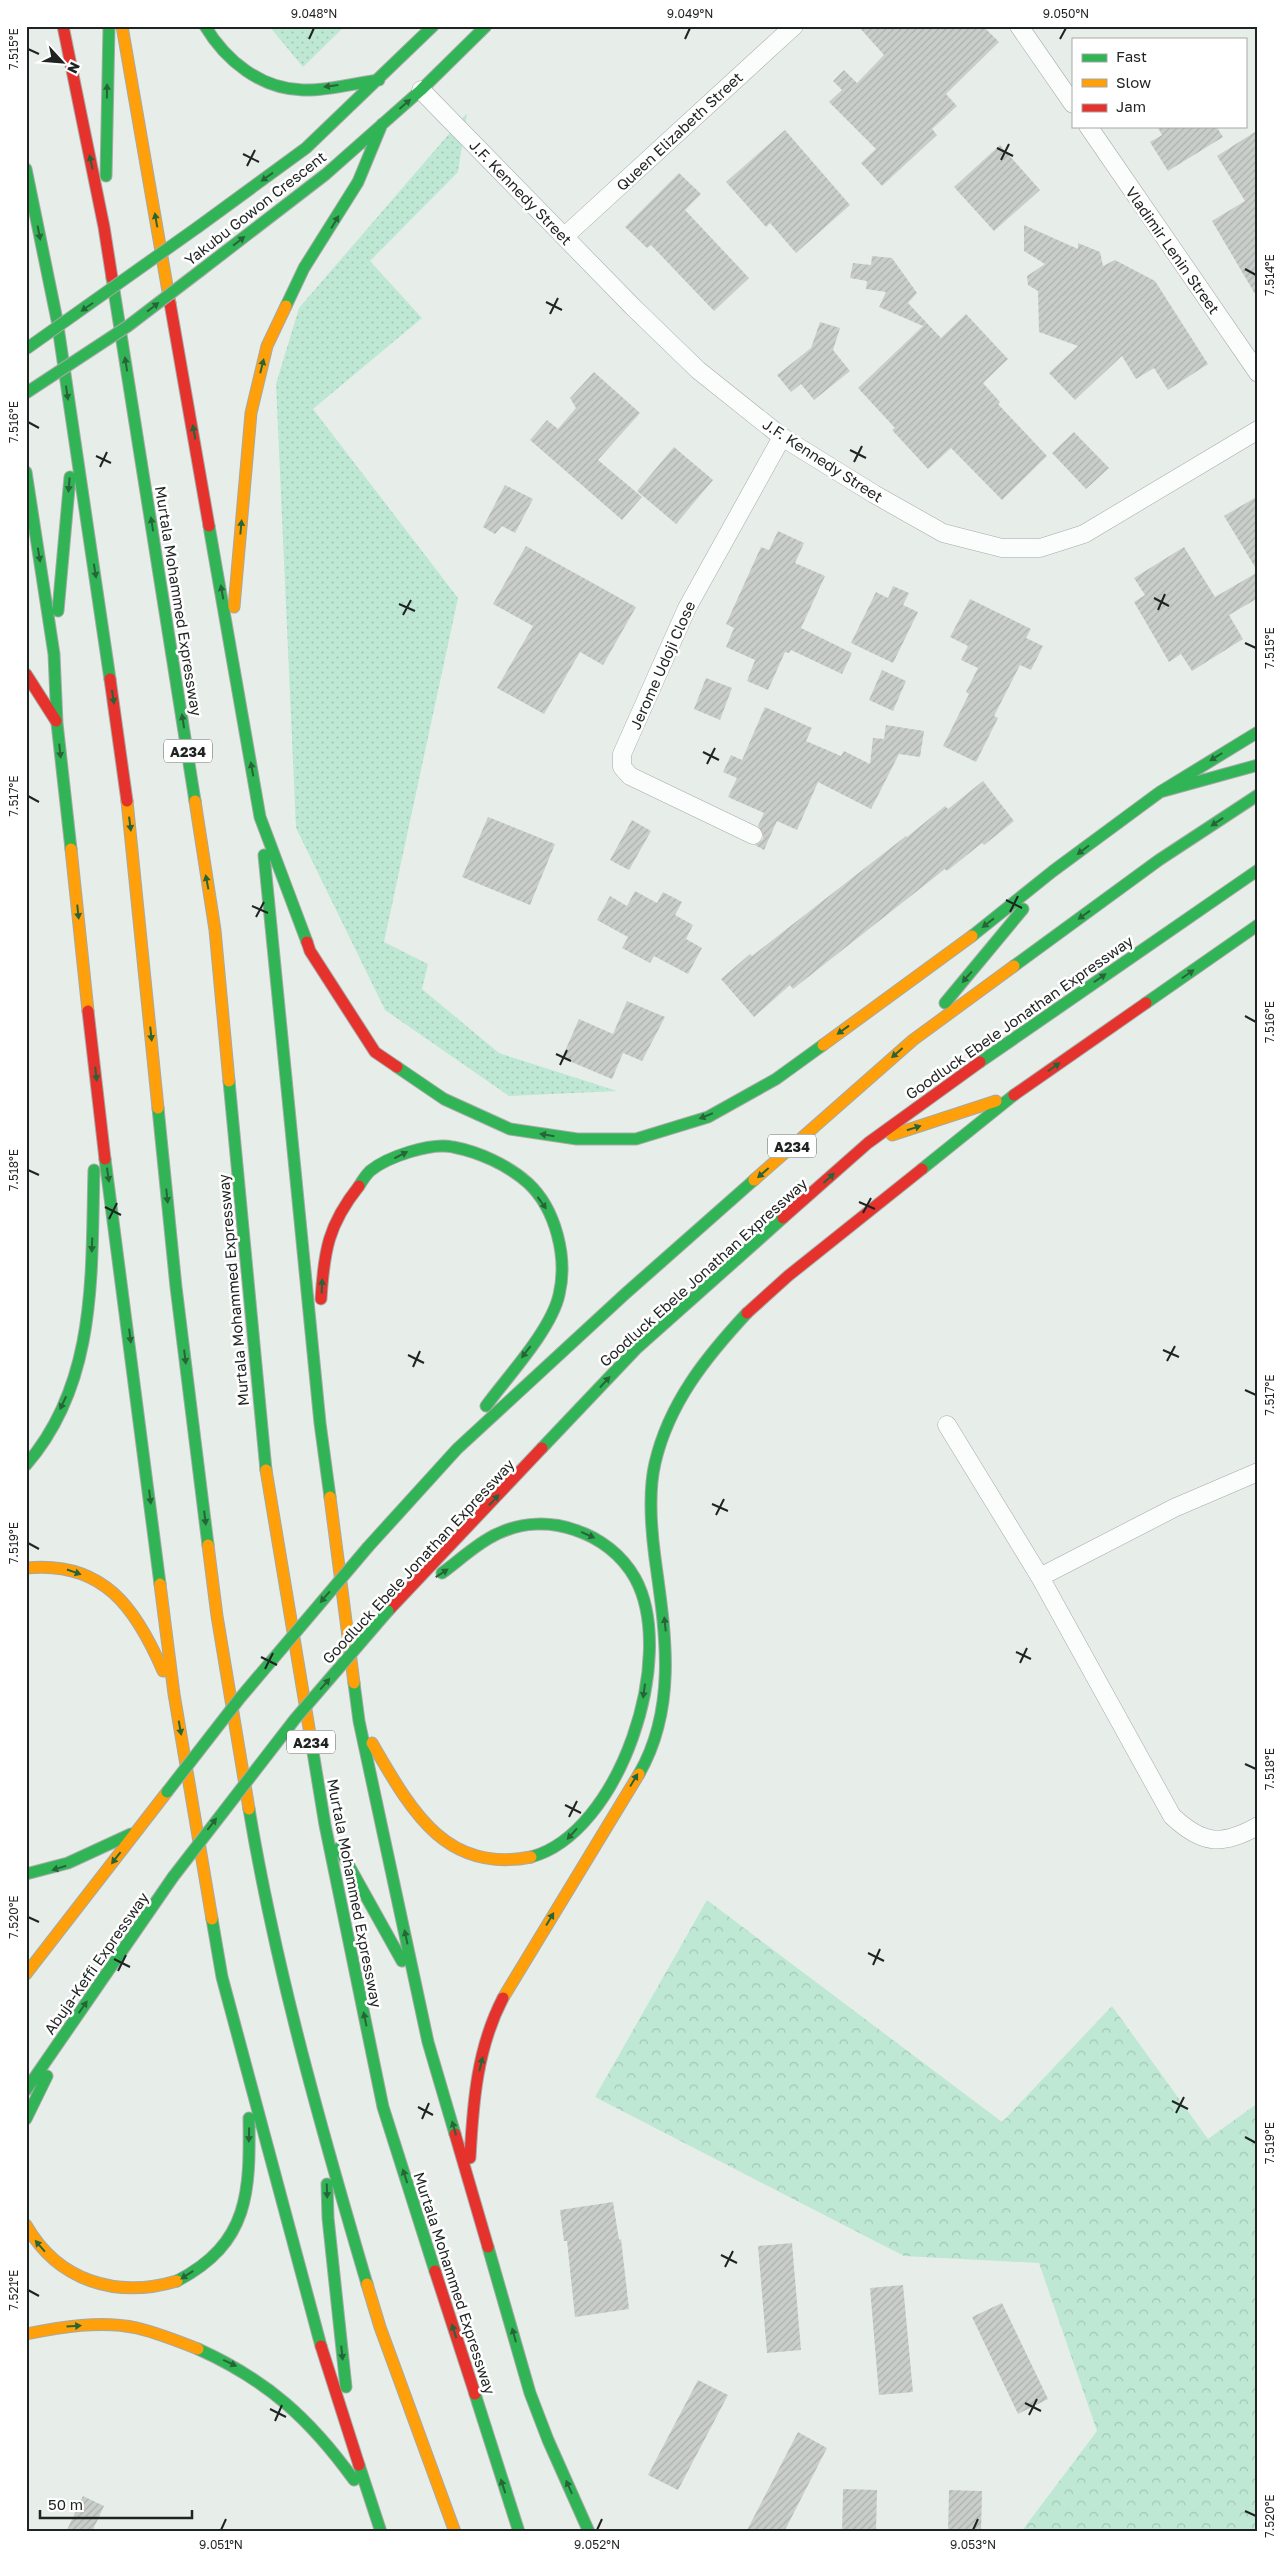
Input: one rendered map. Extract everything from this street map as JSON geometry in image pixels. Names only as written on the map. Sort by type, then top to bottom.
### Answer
[{"type":"main road","name":"Murtala Mohammed Expressway","points":[[64,26],[104,227],[215,930],[263,1453],[326,1824],[383,2107],[519,2532]]},
{"type":"main road","points":[[104,227],[109,26]]},
{"type":"main road","points":[[122,26],[260,817],[320,1422],[359,1721],[428,2042],[530,2393],[548,2440],[589,2532]]},
{"type":"main road","points":[[205,26],[210,35],[240,68],[282,88],[303,90],[379,80]]},
{"type":"main road","name":"Yakubu Gowon Crescent","points":[[26,349],[198,228],[306,148],[434,26]]},
{"type":"main road","name":"Yakubu Gowon Crescent","points":[[26,394],[128,326],[326,174],[421,90],[486,26]]},
{"type":"main road","points":[[231,646],[251,413],[267,346],[304,268],[331,228],[358,182],[382,124]]},
{"type":"main road","points":[[26,168],[57,320],[124,775],[176,1287],[217,1616],[260,1872],[325,2142],[380,2327],[455,2532]]},
{"type":"main road","points":[[54,654],[74,436]]},
{"type":"main road","points":[[26,472],[54,654],[57,723],[99,1109],[174,1694],[222,1976],[313,2321],[381,2532]]},
{"type":"main road","points":[[26,674],[57,723]]},
{"type":"main road","points":[[260,817],[310,951],[376,1052],[444,1099],[510,1129],[577,1139],[636,1139],[708,1116],[776,1079],[958,947],[1054,871],[1160,792],[1258,732]]},
{"type":"main road","points":[[1160,792],[1258,765]]},
{"type":"main road","name":"A234","points":[[26,1974],[138,1831],[197,1751],[368,1547],[457,1449],[625,1294],[913,1040],[1159,860],[1258,795]]},
{"type":"main road","name":"Goodluck Ebele Jonathan Expressway","points":[[173,1877],[295,1719],[388,1611],[636,1349],[868,1143],[1013,1038],[1258,870]]},
{"type":"main road","points":[[913,1040],[1054,871]]},
{"type":"main road","points":[[469,2182],[472,2117],[487,2035],[507,1989],[644,1763],[663,1712],[668,1658],[651,1511],[653,1470],[666,1426],[689,1383],[726,1333],[767,1292],[1014,1094],[1258,925]]},
{"type":"main road","points":[[868,1143],[1014,1094]]},
{"type":"main road","points":[[26,1465],[44,1443],[78,1373],[90,1306],[94,1172],[99,1109]]},
{"type":"main road","points":[[320,1422],[324,1256],[329,1237],[344,1205],[370,1171],[409,1151],[452,1146],[492,1159],[528,1183],[552,1217],[563,1257],[559,1295],[543,1331],[497,1390],[457,1449]]},
{"type":"main road","points":[[359,1721],[412,1811],[448,1845],[472,1856],[500,1860],[543,1853],[564,1843],[606,1790],[628,1751],[638,1723],[645,1683],[647,1650],[646,1620],[640,1587],[622,1559],[594,1537],[562,1525],[532,1523],[506,1530],[492,1536],[445,1571],[400,1598]]},
{"type":"main road","points":[[26,1568],[42,1565],[70,1569],[99,1581],[121,1598],[141,1624],[174,1694]]},
{"type":"main road","points":[[326,1824],[416,1986]]},
{"type":"main road","points":[[26,1874],[54,1870],[75,1862],[138,1831]]},
{"type":"main road","name":"Abuja-Keffi Expressway","points":[[26,2090],[173,1877]]},
{"type":"main road","points":[[26,2120],[72,2022]]},
{"type":"main road","points":[[26,2226],[30,2235],[54,2262],[88,2282],[114,2289],[143,2288],[176,2281],[211,2259],[240,2216],[248,2184],[250,2087]]},
{"type":"main road","points":[[325,2142],[328,2218],[352,2446]]},
{"type":"main road","points":[[26,2334],[72,2325],[132,2327],[191,2345],[245,2370],[288,2401],[332,2448],[373,2508]]},
{"type":"street","name":"Queen Elizabeth Street","points":[[565,236],[794,26]]},
{"type":"street","points":[[1019,26],[1072,103]]},
{"type":"street","name":"J.F. Kennedy Street","points":[[421,90],[633,307],[698,370],[782,437],[874,494],[943,533],[1002,548],[1040,548],[1084,534],[1258,430]]},
{"type":"street","name":"Vladimir Lenin Street","points":[[1089,128],[1258,373]]},
{"type":"street","name":"Jerome Udoji Close","points":[[753,835],[630,776],[622,767],[622,754],[687,608],[782,437]]},
{"type":"street","points":[[947,1425],[1040,1577],[1172,1816],[1187,1830],[1219,1841],[1238,1837],[1258,1826]]},
{"type":"street","points":[[1040,1577],[1174,1508],[1258,1472]]},
{"type":"green space","points":[[269,26],[345,26],[303,67]]},
{"type":"green space","points":[[467,113],[458,172],[370,261],[422,318],[313,409],[458,598],[384,942],[428,964],[422,989],[499,1053],[617,1091],[509,1096],[385,1010],[296,828],[276,384],[299,308]]},
{"type":"green space","points":[[707,1900],[1002,2122],[1112,2006],[1208,2139],[1258,2103],[1258,2532],[1021,2532],[1097,2431],[1039,2263],[904,2256],[595,2097]]},
{"type":"building","points":[[858,26],[983,26],[999,42],[946,94],[957,106],[932,129],[937,135],[882,186],[861,163],[876,149],[829,102],[842,90],[833,81],[844,70],[857,83],[884,55]]},
{"type":"building","points":[[1158,128],[1217,128],[1223,137],[1168,171],[1150,142],[1162,135]]},
{"type":"building","points":[[785,130],[850,205],[796,253],[770,223],[766,227],[726,182]]},
{"type":"building","points":[[1258,130],[1258,299],[1212,221],[1245,201],[1217,156]]},
{"type":"building","points":[[1000,145],[1040,190],[994,231],[954,187]]},
{"type":"building","points":[[679,173],[701,194],[685,210],[749,278],[714,311],[651,245],[647,248],[625,227]]},
{"type":"building","points":[[1024,225],[1078,249],[1078,243],[1100,252],[1103,266],[1115,260],[1155,281],[1208,364],[1168,390],[1154,368],[1136,379],[1122,356],[1075,400],[1049,373],[1078,346],[1039,332],[1038,291],[1028,285],[1027,276],[1045,264],[1024,251]]},
{"type":"building","points":[[872,256],[892,258],[917,293],[908,303],[941,338],[966,314],[1008,359],[983,383],[1000,402],[998,404],[1047,456],[1002,500],[951,448],[928,469],[892,430],[895,428],[858,388],[923,326],[879,307],[886,292],[866,289],[867,281],[850,278],[853,263],[871,265]]},
{"type":"building","points":[[820,322],[840,328],[833,350],[850,371],[814,400],[801,384],[791,392],[777,375],[811,348]]},
{"type":"building","points":[[594,372],[640,413],[598,460],[642,497],[622,520],[530,440],[547,420],[558,429],[576,408],[570,398]]},
{"type":"building","points":[[1074,432],[1109,468],[1086,489],[1052,453]]},
{"type":"building","points":[[674,447],[713,480],[676,524],[637,491]]},
{"type":"building","points":[[505,485],[533,499],[515,533],[502,526],[495,534],[483,527]]},
{"type":"building","points":[[1258,496],[1258,572],[1224,516]]},
{"type":"building","points":[[778,531],[804,543],[795,563],[825,576],[801,628],[852,653],[842,674],[791,650],[789,653],[785,652],[768,690],[747,681],[755,660],[726,647],[734,628],[726,624],[761,547],[769,550]]},
{"type":"building","points":[[526,546],[636,607],[603,665],[580,652],[544,714],[497,688],[533,626],[493,604]]},
{"type":"building","points":[[1184,547],[1215,597],[1258,572],[1258,598],[1229,615],[1243,639],[1192,671],[1181,654],[1169,662],[1134,602],[1145,595],[1134,578]]},
{"type":"building","points":[[893,586],[909,593],[903,605],[918,612],[893,663],[851,643],[876,592],[888,598]]},
{"type":"building","points":[[970,599],[1031,629],[1026,638],[1043,646],[1031,670],[1020,665],[994,716],[998,718],[976,762],[943,746],[969,694],[966,692],[978,668],[961,660],[968,646],[950,637]]},
{"type":"building","points":[[882,670],[906,681],[893,711],[869,700]]},
{"type":"building","points":[[706,678],[732,688],[720,720],[694,709]]},
{"type":"building","points":[[765,707],[812,728],[806,741],[841,756],[844,751],[870,764],[873,738],[884,739],[886,725],[924,731],[920,757],[899,754],[871,809],[818,782],[797,830],[777,821],[764,850],[755,845],[763,839],[763,834],[758,826],[764,813],[728,797],[737,778],[723,772],[731,755],[742,760]]},
{"type":"building","points":[[983,781],[1014,821],[984,845],[982,843],[947,871],[945,869],[793,989],[790,985],[754,1017],[721,979],[750,954],[752,956],[945,806],[948,809]]},
{"type":"building","points":[[488,817],[555,844],[530,905],[462,877]]},
{"type":"building","points":[[632,820],[651,831],[629,870],[610,860]]},
{"type":"building","points":[[635,891],[657,903],[663,892],[682,902],[675,915],[693,925],[686,939],[702,948],[688,974],[654,956],[650,963],[622,948],[628,937],[597,920],[610,896],[627,906]]},
{"type":"building","points":[[627,1001],[665,1017],[642,1061],[623,1053],[612,1079],[562,1058],[579,1019],[613,1034]]},
{"type":"building","points":[[613,2202],[619,2240],[621,2239],[629,2309],[575,2317],[567,2241],[564,2241],[560,2210]]},
{"type":"building","points":[[792,2243],[801,2350],[767,2353],[758,2246]]},
{"type":"building","points":[[903,2285],[913,2392],[879,2395],[870,2288]]},
{"type":"building","points":[[1002,2303],[1048,2399],[1018,2414],[972,2317]]},
{"type":"building","points":[[698,2380],[728,2395],[678,2490],[648,2475]]},
{"type":"building","points":[[798,2432],[827,2448],[784,2532],[746,2532]]},
{"type":"building","points":[[843,2489],[877,2490],[876,2532],[842,2532]]},
{"type":"building","points":[[949,2490],[982,2491],[981,2532],[948,2532]]},
{"type":"building","points":[[83,2496],[104,2506],[92,2532],[66,2532]]},
{"type":"traffic: fast","points":[[106,176],[109,26]]},
{"type":"traffic: fast","points":[[205,26],[223,51],[234,61],[259,79],[273,84],[288,88],[313,90],[379,80]]},
{"type":"traffic: fast","points":[[198,227],[306,148],[433,26]]},
{"type":"traffic: fast","points":[[200,271],[326,174],[421,90],[486,26]]},
{"type":"traffic: fast","points":[[286,306],[304,268],[358,182],[382,124]]},
{"type":"traffic: fast","points":[[26,169],[57,320],[110,679]]},
{"type":"traffic: fast","points":[[26,349],[198,227]]},
{"type":"traffic: fast","points":[[26,393],[128,326],[200,271]]},
{"type":"traffic: fast","points":[[112,278],[195,801]]},
{"type":"traffic: fast","points":[[26,472],[54,654],[57,723],[71,849]]},
{"type":"traffic: fast","points":[[58,611],[70,477]]},
{"type":"traffic: fast","points":[[209,526],[260,817],[307,942]]},
{"type":"traffic: fast","points":[[1053,871],[1160,792],[1258,732]]},
{"type":"traffic: fast","points":[[1160,792],[1258,765]]},
{"type":"traffic: fast","points":[[1014,966],[1159,860],[1258,795]]},
{"type":"traffic: fast","points":[[264,855],[320,1423],[330,1497]]},
{"type":"traffic: fast","points":[[980,1062],[1258,870]]},
{"type":"traffic: fast","points":[[972,936],[1053,871]]},
{"type":"traffic: fast","points":[[945,1003],[1023,909]]},
{"type":"traffic: fast","points":[[1146,1003],[1258,925]]},
{"type":"traffic: fast","points":[[397,1067],[444,1099],[510,1129],[577,1139],[636,1139],[708,1117],[776,1079],[823,1045]]},
{"type":"traffic: fast","points":[[229,1081],[266,1470]]},
{"type":"traffic: fast","points":[[922,1169],[1014,1095]]},
{"type":"traffic: fast","points":[[158,1108],[176,1287],[208,1545]]},
{"type":"traffic: fast","points":[[359,1186],[370,1171],[387,1161],[410,1152],[444,1146],[473,1152],[512,1170],[528,1183],[546,1206],[561,1250],[562,1266],[559,1295],[554,1309],[538,1338],[486,1406]]},
{"type":"traffic: fast","points":[[105,1159],[160,1584]]},
{"type":"traffic: fast","points":[[26,1465],[49,1433],[67,1398],[78,1362],[86,1325],[90,1287],[94,1170]]},
{"type":"traffic: fast","points":[[368,1547],[457,1449],[625,1294],[754,1180]]},
{"type":"traffic: fast","points":[[542,1448],[636,1349],[783,1218]]},
{"type":"traffic: fast","points":[[639,1774],[651,1748],[659,1722],[664,1695],[665,1640],[651,1523],[651,1486],[655,1463],[661,1441],[679,1401],[717,1347],[747,1313]]},
{"type":"traffic: fast","points":[[442,1573],[476,1547],[497,1534],[526,1525],[556,1525],[584,1533],[610,1548],[624,1562],[635,1578],[647,1611],[649,1651],[644,1694],[632,1738],[614,1779],[591,1814],[563,1841],[531,1857]]},
{"type":"traffic: fast","points":[[167,1792],[240,1698],[368,1547]]},
{"type":"traffic: fast","points":[[173,1877],[295,1719],[388,1611]]},
{"type":"traffic: fast","points":[[354,1683],[359,1721],[428,2042],[455,2134]]},
{"type":"traffic: fast","points":[[311,1740],[325,1825],[383,2107],[435,2271]]},
{"type":"traffic: fast","points":[[249,1809],[272,1929],[286,1989],[333,2167],[367,2284]]},
{"type":"traffic: fast","points":[[26,1874],[68,1863],[131,1834]]},
{"type":"traffic: fast","points":[[339,1848],[402,1961]]},
{"type":"traffic: fast","points":[[26,2090],[173,1877]]},
{"type":"traffic: fast","points":[[212,1919],[222,1977],[321,2346]]},
{"type":"traffic: fast","points":[[26,2119],[47,2076]]},
{"type":"traffic: fast","points":[[177,2281],[201,2266],[219,2250],[232,2232],[241,2213],[246,2192],[248,2169],[249,2118]]},
{"type":"traffic: fast","points":[[327,2184],[328,2218],[346,2387]]},
{"type":"traffic: fast","points":[[488,2247],[530,2393],[548,2440],[589,2532]]},
{"type":"traffic: fast","points":[[198,2349],[245,2374],[285,2403],[321,2438],[354,2480]]},
{"type":"traffic: fast","points":[[475,2394],[519,2532]]},
{"type":"traffic: fast","points":[[359,2465],[381,2532]]},
{"type":"traffic: slow","points":[[122,26],[170,303]]},
{"type":"traffic: slow","points":[[234,607],[251,413],[267,346],[286,306]]},
{"type":"traffic: slow","points":[[127,801],[158,1108]]},
{"type":"traffic: slow","points":[[195,801],[215,930],[229,1081]]},
{"type":"traffic: slow","points":[[71,849],[88,1011]]},
{"type":"traffic: slow","points":[[823,1045],[972,936]]},
{"type":"traffic: slow","points":[[754,1180],[913,1040],[1014,966]]},
{"type":"traffic: slow","points":[[892,1135],[996,1101]]},
{"type":"traffic: slow","points":[[266,1470],[311,1740]]},
{"type":"traffic: slow","points":[[330,1497],[354,1683]]},
{"type":"traffic: slow","points":[[208,1545],[217,1616],[249,1809]]},
{"type":"traffic: slow","points":[[26,1568],[53,1568],[76,1572],[96,1580],[113,1593],[128,1609],[153,1648],[163,1671]]},
{"type":"traffic: slow","points":[[160,1584],[174,1694],[212,1919]]},
{"type":"traffic: slow","points":[[372,1743],[416,1812],[433,1831],[452,1846],[475,1856],[501,1860],[531,1857]]},
{"type":"traffic: slow","points":[[503,1998],[639,1774]]},
{"type":"traffic: slow","points":[[26,1974],[167,1792]]},
{"type":"traffic: slow","points":[[26,2225],[39,2244],[55,2260],[72,2272],[91,2281],[111,2286],[132,2288],[177,2281]]},
{"type":"traffic: slow","points":[[367,2284],[380,2327],[455,2532]]},
{"type":"traffic: slow","points":[[26,2334],[81,2325],[123,2326],[153,2332],[198,2349]]},
{"type":"traffic: jam","points":[[63,26],[104,227],[112,278]]},
{"type":"traffic: jam","points":[[170,303],[209,526]]},
{"type":"traffic: jam","points":[[26,674],[56,721]]},
{"type":"traffic: jam","points":[[110,679],[127,801]]},
{"type":"traffic: jam","points":[[307,942],[310,951],[375,1052],[397,1067]]},
{"type":"traffic: jam","points":[[1014,1095],[1146,1003]]},
{"type":"traffic: jam","points":[[88,1011],[105,1159]]},
{"type":"traffic: jam","points":[[783,1218],[868,1143],[980,1062]]},
{"type":"traffic: jam","points":[[747,1313],[788,1276],[922,1169]]},
{"type":"traffic: jam","points":[[321,1299],[329,1239],[340,1213],[359,1186]]},
{"type":"traffic: jam","points":[[388,1611],[542,1448]]},
{"type":"traffic: jam","points":[[470,2158],[475,2096],[482,2056],[487,2036],[503,1998]]},
{"type":"traffic: jam","points":[[455,2134],[488,2247]]},
{"type":"traffic: jam","points":[[435,2271],[475,2394]]},
{"type":"traffic: jam","points":[[321,2346],[359,2465]]}]
